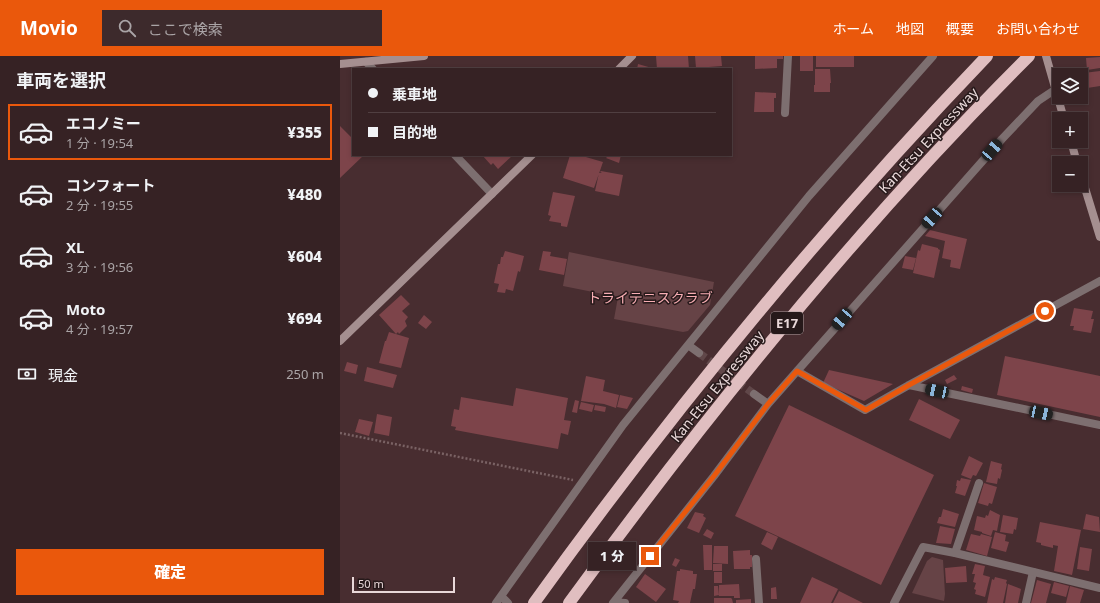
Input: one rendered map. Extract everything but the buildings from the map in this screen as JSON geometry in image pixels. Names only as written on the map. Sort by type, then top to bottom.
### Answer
[{"type":"highway","name":"Kan-Etsu Expressway","points":[[534,603],[583,535],[666,426],[736,339],[838,218],[932,114],[987,56]]},
{"type":"highway","name":"Kan-Etsu Expressway","points":[[569,603],[622,530],[756,360],[878,216],[953,133],[1027,57]]},
{"type":"street","points":[[340,64],[424,56]]},
{"type":"street","points":[[620,68],[632,56]]},
{"type":"street","points":[[785,113],[788,56]]},
{"type":"street","points":[[508,603],[498,600],[623,426],[809,196],[933,56]]},
{"type":"street","points":[[1046,56],[1052,76]]},
{"type":"street","points":[[366,62],[372,68]]},
{"type":"street","points":[[613,602],[714,476],[768,404],[1002,139],[1038,101],[1052,92]]},
{"type":"street","points":[[456,156],[492,194]]},
{"type":"street","points":[[340,341],[531,156]]},
{"type":"street","points":[[1086,192],[1100,237]]},
{"type":"street","points":[[797,371],[866,410],[1100,281]]},
{"type":"street","points":[[688,345],[699,353]]},
{"type":"street","points":[[909,385],[1100,425]]},
{"type":"street","points":[[754,394],[768,404]]},
{"type":"street","points":[[955,553],[979,483]]},
{"type":"street","points":[[894,603],[923,546],[1100,588]]},
{"type":"street","points":[[756,559],[759,603]]},
{"type":"street","points":[[1026,603],[1033,572]]},
{"type":"street","points":[[613,602],[625,603]]},
{"type":"path","points":[[340,433],[583,482]]},
{"type":"green space","name":"トライテニスクラブ","points":[[569,252],[714,282],[710,305],[688,331],[683,332],[614,319],[618,297],[563,286]]},
{"type":"green space","points":[[932,557],[943,560],[944,601],[912,593],[927,561]]},
{"type":"tunnel","points":[[699,353],[754,394]]},
{"type":"route","points":[[650,556],[714,476],[768,404],[797,371],[866,410],[1045,311]]}]
